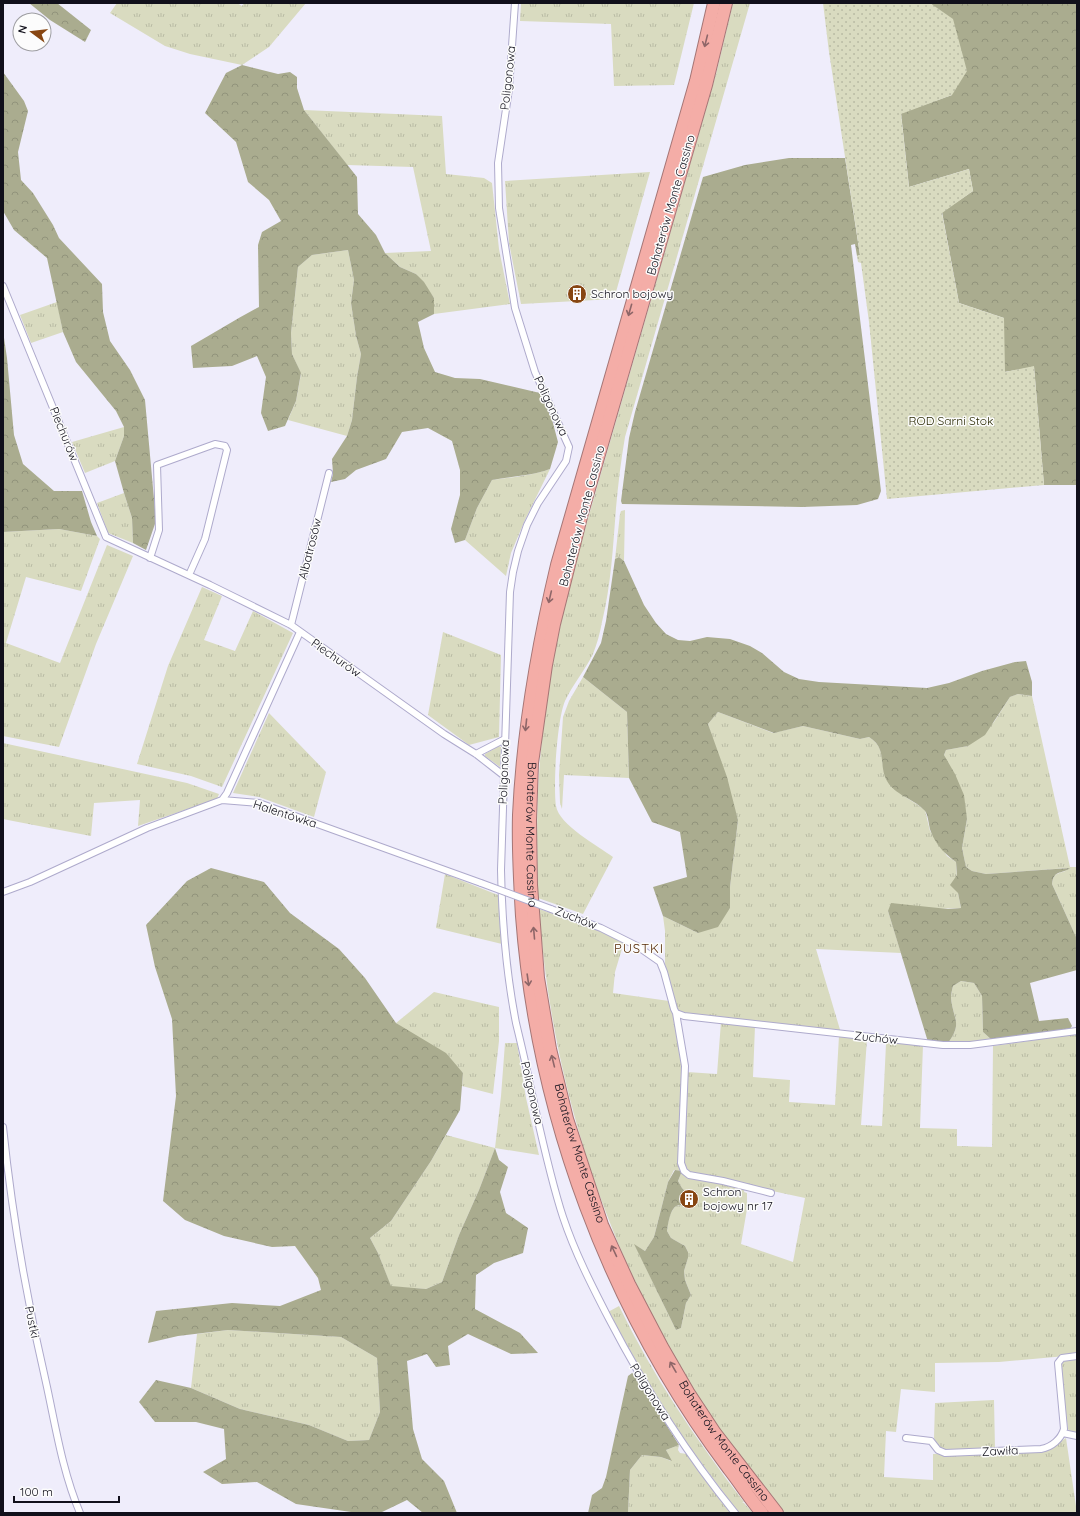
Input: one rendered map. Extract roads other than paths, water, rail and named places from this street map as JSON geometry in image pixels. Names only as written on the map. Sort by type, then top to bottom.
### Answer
[{"type":"highway","name":"Bohaterów Monte Cassino","points":[[714,3],[696,81],[557,565],[544,621],[528,707],[522,762],[519,818],[520,887],[528,978],[541,1050],[558,1121],[574,1174],[594,1228],[619,1287],[653,1354],[707,1440],[762,1513]]},
{"type":"highway","name":"Bohaterów Monte Cassino","points":[[726,3],[710,71],[582,513],[554,624],[544,672],[532,763],[530,885],[538,978],[550,1049],[583,1171],[602,1225],[629,1284],[662,1347],[688,1392],[715,1433],[776,1513]]},
{"type":"street","name":"Poligonowa","points":[[515,3],[509,89],[498,163],[499,208],[514,308],[535,372],[569,446],[566,461],[538,503],[527,525],[518,551],[510,592],[501,870],[502,914],[507,962],[516,1022],[548,1162],[563,1218],[587,1277],[630,1360],[685,1446],[735,1513]]},
{"type":"street","name":"Piechurów","points":[[3,286],[106,537],[291,625],[444,734],[476,754],[503,775]]},
{"type":"street","points":[[150,558],[159,530],[157,465],[215,444],[225,446],[227,450],[206,539],[189,576]]},
{"type":"street","name":"Albatrosów","points":[[291,625],[329,474]]},
{"type":"street","points":[[222,800],[227,793],[300,632]]},
{"type":"street","points":[[476,754],[505,739]]},
{"type":"street","name":"Halentówka","points":[[3,892],[30,882],[147,828],[222,800],[259,803],[481,883]]},
{"type":"street","name":"Zuchów","points":[[481,883],[600,928],[637,946],[660,962],[676,1013],[685,1066],[682,1169],[689,1175],[723,1181],[771,1193]]},
{"type":"street","name":"Zuchów","points":[[676,1013],[694,1018],[943,1045],[970,1045],[1077,1031]]},
{"type":"street","name":"Pustki","points":[[3,1127],[8,1175],[27,1295],[52,1416],[73,1496],[80,1513]]},
{"type":"street","points":[[1077,1356],[1062,1358],[1058,1363],[1064,1424],[1063,1433],[1077,1436]]},
{"type":"street","name":"Zawiła","points":[[906,1438],[931,1441],[938,1450],[945,1453],[1041,1449],[1053,1444],[1063,1433]]},
{"type":"place","name":"Schron bojowy","points":[[577,294]]},
{"type":"place","name":"Schron bojowy nr 17","points":[[689,1199]]},
{"type":"district","name":"PUSTKI","points":[[639,948]]},
{"type":"park label","name":"ROD Sarni Stok","points":[[951,421]]}]
